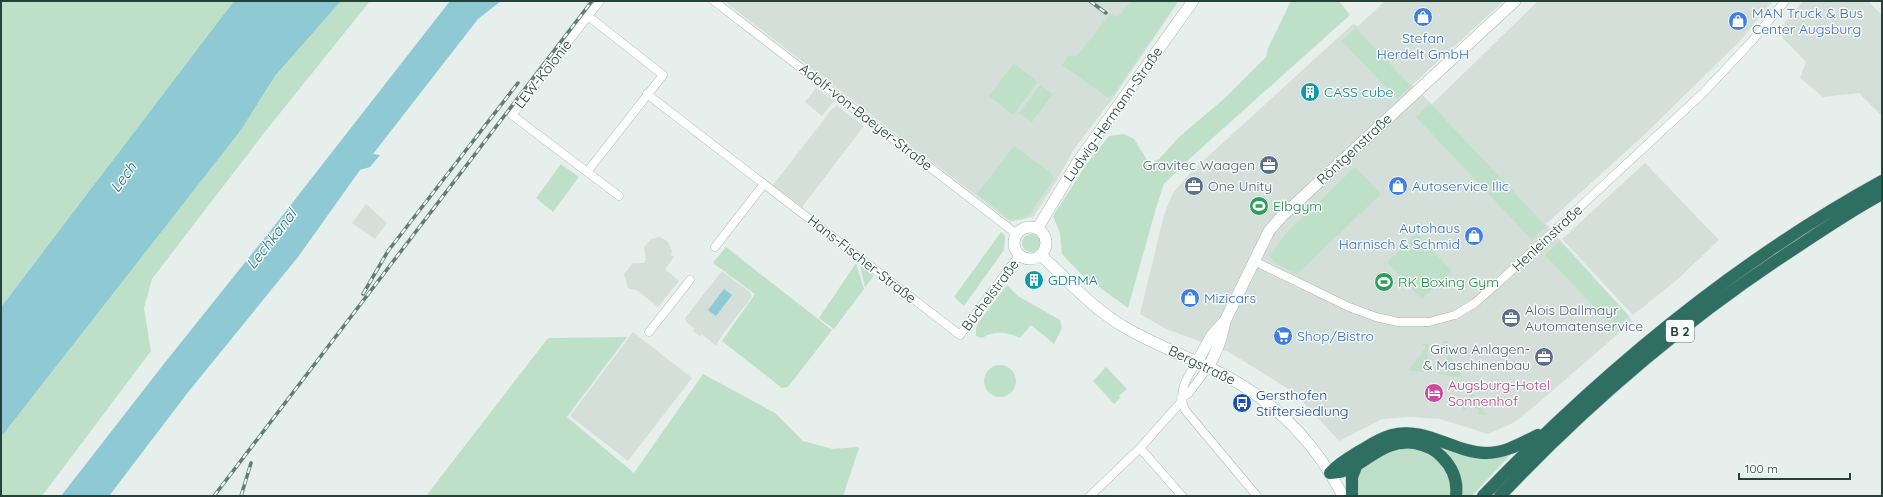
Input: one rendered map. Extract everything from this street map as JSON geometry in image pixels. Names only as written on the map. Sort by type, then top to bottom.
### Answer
[{"type":"highway","name":"B 2","points":[[1483,496],[1547,431],[1642,346],[1709,294],[1800,230],[1882,181]]},
{"type":"highway","name":"B 2","points":[[1500,496],[1558,437],[1603,395],[1686,326],[1780,258],[1882,194]]},
{"type":"highway","name":"B 2","points":[[1330,473],[1341,462],[1377,441],[1392,435],[1406,433],[1421,435],[1463,449],[1487,453],[1506,450],[1547,431]]},
{"type":"highway","points":[[1330,473],[1346,471],[1380,450],[1396,444],[1411,443],[1425,446],[1440,454],[1448,462],[1456,481],[1456,496]]},
{"type":"highway","points":[[1352,496],[1352,477],[1357,464]]},
{"type":"street","name":"LEW-Kolonie","points":[[600,1],[512,115],[619,196]]},
{"type":"street","name":"Adolf-von-Baeyer-Straße","points":[[714,1],[1018,235]]},
{"type":"street","name":"Ludwig-Hermann-Straße","points":[[1038,229],[1077,163],[1192,1]]},
{"type":"street","name":"Röntgenstraße","points":[[1197,362],[1212,336],[1225,321],[1269,230],[1282,216],[1515,1]]},
{"type":"street","name":"Henleinstraße","points":[[1254,261],[1350,307],[1376,317],[1398,322],[1429,322],[1455,315],[1475,304],[1702,94],[1752,41],[1785,1]]},
{"type":"street","points":[[587,172],[663,75],[588,16]]},
{"type":"street","name":"Hans-Fischer-Straße","points":[[647,94],[960,335]]},
{"type":"street","points":[[715,247],[764,184]]},
{"type":"street","points":[[1027,228],[1038,229],[1042,232],[1046,241],[1046,247],[1041,255],[1031,259],[1020,254],[1015,248],[1015,242],[1018,235],[1027,228]]},
{"type":"street","name":"Büchelstraße","points":[[960,335],[1020,254]]},
{"type":"street","name":"Bergstraße","points":[[1041,255],[1104,314],[1147,339],[1208,367],[1262,398],[1281,414],[1315,451],[1343,496]]},
{"type":"street","points":[[649,332],[690,280]]},
{"type":"street","name":"Röntgenstraße","points":[[1208,367],[1216,354],[1222,338],[1225,321]]},
{"type":"street","points":[[1197,362],[1182,388],[1181,400],[1185,410],[1257,496]]},
{"type":"street","points":[[1090,496],[1140,448],[1181,400],[1189,393],[1208,367]]},
{"type":"street","points":[[1140,448],[1182,496]]},
{"type":"shaded area","points":[[724,1],[1179,1],[1113,98],[1074,149],[1057,180],[1033,217],[1010,222]]},
{"type":"shaded area","points":[[1385,1],[1504,1],[1412,85],[1432,104],[1538,1],[1773,1],[1740,41],[1644,135],[1546,224],[1633,321],[1513,423],[1488,434],[1440,419],[1410,417],[1382,419],[1339,441],[1295,393],[1229,352],[1166,329],[1140,314],[1164,215],[1173,193],[1192,171],[1353,24],[1358,26]]},
{"type":"shaded area","points":[[1803,1],[1868,1],[1882,15],[1882,116],[1859,93],[1823,97],[1800,78],[1806,62],[1777,32]]},
{"type":"shaded area","points":[[816,88],[834,101],[822,116],[805,102]]},
{"type":"shaded area","points":[[837,106],[864,126],[802,207],[773,185],[832,109]]},
{"type":"shaded area","points":[[1645,163],[1719,240],[1678,279],[1633,315],[1562,239]]},
{"type":"shaded area","points":[[366,204],[387,223],[375,239],[352,223]]},
{"type":"shaded area","points":[[660,237],[668,242],[672,251],[671,255],[674,257],[666,270],[679,281],[658,307],[638,291],[628,288],[624,274],[633,263],[644,263],[646,260],[644,247],[651,239]]},
{"type":"shaded area","points":[[722,271],[750,292],[752,297],[722,335],[716,346],[702,334],[700,336],[693,331],[694,328],[686,322],[685,318]]},
{"type":"shaded area","points":[[633,332],[692,378],[628,461],[570,416]]},
{"type":"green space","points":[[1,1],[234,1],[1,307]]},
{"type":"green space","points":[[341,1],[370,1],[264,133],[152,279],[144,308],[151,351],[42,496],[1,496],[1,437],[241,130],[275,76]]},
{"type":"green space","points":[[1131,1],[1178,1],[1114,94],[1108,98],[1062,65],[1068,56],[1077,56],[1110,14],[1118,17]]},
{"type":"green space","points":[[1291,1],[1339,1],[1350,15],[1187,161],[1164,184],[1128,308],[1081,274],[1062,254],[1060,233],[1053,216],[1086,165],[1109,136],[1124,134],[1134,139],[1149,163],[1159,159],[1179,137],[1225,98],[1266,57],[1268,48]]},
{"type":"green space","points":[[1356,28],[1411,86],[1397,99],[1342,41]]},
{"type":"green space","points":[[1014,63],[1038,82],[1013,115],[989,96]]},
{"type":"green space","points":[[1040,85],[1053,94],[1032,122],[1019,113]]},
{"type":"green space","points":[[1430,103],[1546,226],[1532,240],[1416,117]]},
{"type":"green space","points":[[1014,146],[1051,173],[1054,179],[1030,214],[1024,218],[1010,220],[977,194]]},
{"type":"green space","points":[[561,164],[579,177],[553,212],[536,198]]},
{"type":"green space","points":[[1355,167],[1381,194],[1297,274],[1274,262],[1270,256],[1287,232]]},
{"type":"green space","points":[[1001,232],[1005,236],[1004,250],[964,306],[954,297]]},
{"type":"green space","points":[[1031,234],[1037,237],[1040,243],[1037,249],[1031,252],[1025,249],[1022,243],[1025,237]]},
{"type":"green space","points":[[1417,234],[1452,271],[1422,299],[1387,262]]},
{"type":"green space","points":[[1560,241],[1629,316],[1615,329],[1545,255]]},
{"type":"green space","points":[[726,247],[832,330],[788,387],[782,388],[722,341],[755,294],[713,263]]},
{"type":"green space","points":[[856,263],[864,289],[834,329],[819,318]]},
{"type":"green space","points":[[860,266],[874,276],[865,287]]},
{"type":"green space","points":[[1007,285],[1018,296],[1060,320],[1062,328],[1054,344],[1031,325],[1020,338],[1011,334],[1001,333],[986,335],[982,338],[976,336],[976,328],[978,323]]},
{"type":"green space","points":[[627,337],[567,417],[634,473],[703,374],[775,413],[803,441],[833,449],[859,448],[843,496],[426,496],[548,338]]},
{"type":"green space","points":[[1444,341],[1447,341],[1449,344],[1443,343]]},
{"type":"green space","points":[[1422,344],[1435,344],[1429,345],[1426,370],[1432,371],[1432,373],[1408,370],[1426,348]]},
{"type":"green space","points":[[1449,344],[1453,351],[1449,354],[1463,378],[1439,374],[1439,372],[1445,373]]},
{"type":"green space","points":[[997,365],[1003,365],[1012,369],[1016,381],[1012,393],[1003,397],[997,397],[988,393],[984,384],[984,378],[988,369]]},
{"type":"green space","points":[[1106,367],[1127,389],[1119,396],[1120,398],[1114,404],[1093,381]]},
{"type":"green space","points":[[1470,389],[1486,415],[1478,415],[1479,409],[1467,406],[1465,411],[1463,410],[1464,404],[1467,405]]},
{"type":"green space","points":[[1406,437],[1421,439],[1475,456],[1494,456],[1513,452],[1472,496],[1460,496],[1456,472],[1450,461],[1431,445],[1420,441],[1408,439],[1390,441],[1359,458],[1358,457],[1387,441]]},
{"type":"green space","points":[[1413,447],[1436,459],[1446,470],[1449,477],[1451,496],[1358,496],[1356,490],[1359,470],[1393,449]]},
{"type":"water","name":"Lech","points":[[234,1],[341,1],[275,76],[241,130],[1,437],[1,307]]},
{"type":"water","name":"Lechkanal","points":[[450,1],[501,1],[478,19],[373,154],[380,155],[370,167],[360,170],[298,257],[189,391],[109,496],[61,496],[279,220]]},
{"type":"water","points":[[724,289],[732,295],[716,316],[708,310]]},
{"type":"railway","points":[[214,496],[592,1]]},
{"type":"railway","points":[[1090,1],[1106,13]]},
{"type":"railway","points":[[363,294],[388,251],[518,83]]},
{"type":"railway","points":[[241,496],[251,463]]},
{"type":"place","name":"Stefan Herdelt GmbH","points":[[1423,17]]},
{"type":"place","name":"MAN Truck & Bus Center Augsburg","points":[[1738,21]]},
{"type":"place","name":"CASS cube","points":[[1310,92]]},
{"type":"place","name":"Gravitec Waagen","points":[[1269,165]]},
{"type":"place","name":"One Unity","points":[[1194,186]]},
{"type":"place","name":"Autoservice Ilic","points":[[1398,186]]},
{"type":"place","name":"Elbgym","points":[[1259,206]]},
{"type":"place","name":"Autohaus Harnisch & Schmid","points":[[1474,236]]},
{"type":"place","name":"GDRMA","points":[[1034,280]]},
{"type":"place","name":"RK Boxing Gym","points":[[1384,282]]},
{"type":"place","name":"Mizicars","points":[[1190,298]]},
{"type":"place","name":"Alois Dallmayr Automatenservice","points":[[1511,318]]},
{"type":"place","name":"Shop/Bistro","points":[[1283,336]]},
{"type":"place","name":"Griwa Anlagen- & Maschinenbau","points":[[1544,357]]},
{"type":"place","name":"Augsburg-Hotel Sonnenhof","points":[[1434,393]]},
{"type":"place","name":"Gersthofen Stiftersiedlung","points":[[1242,403]]}]
